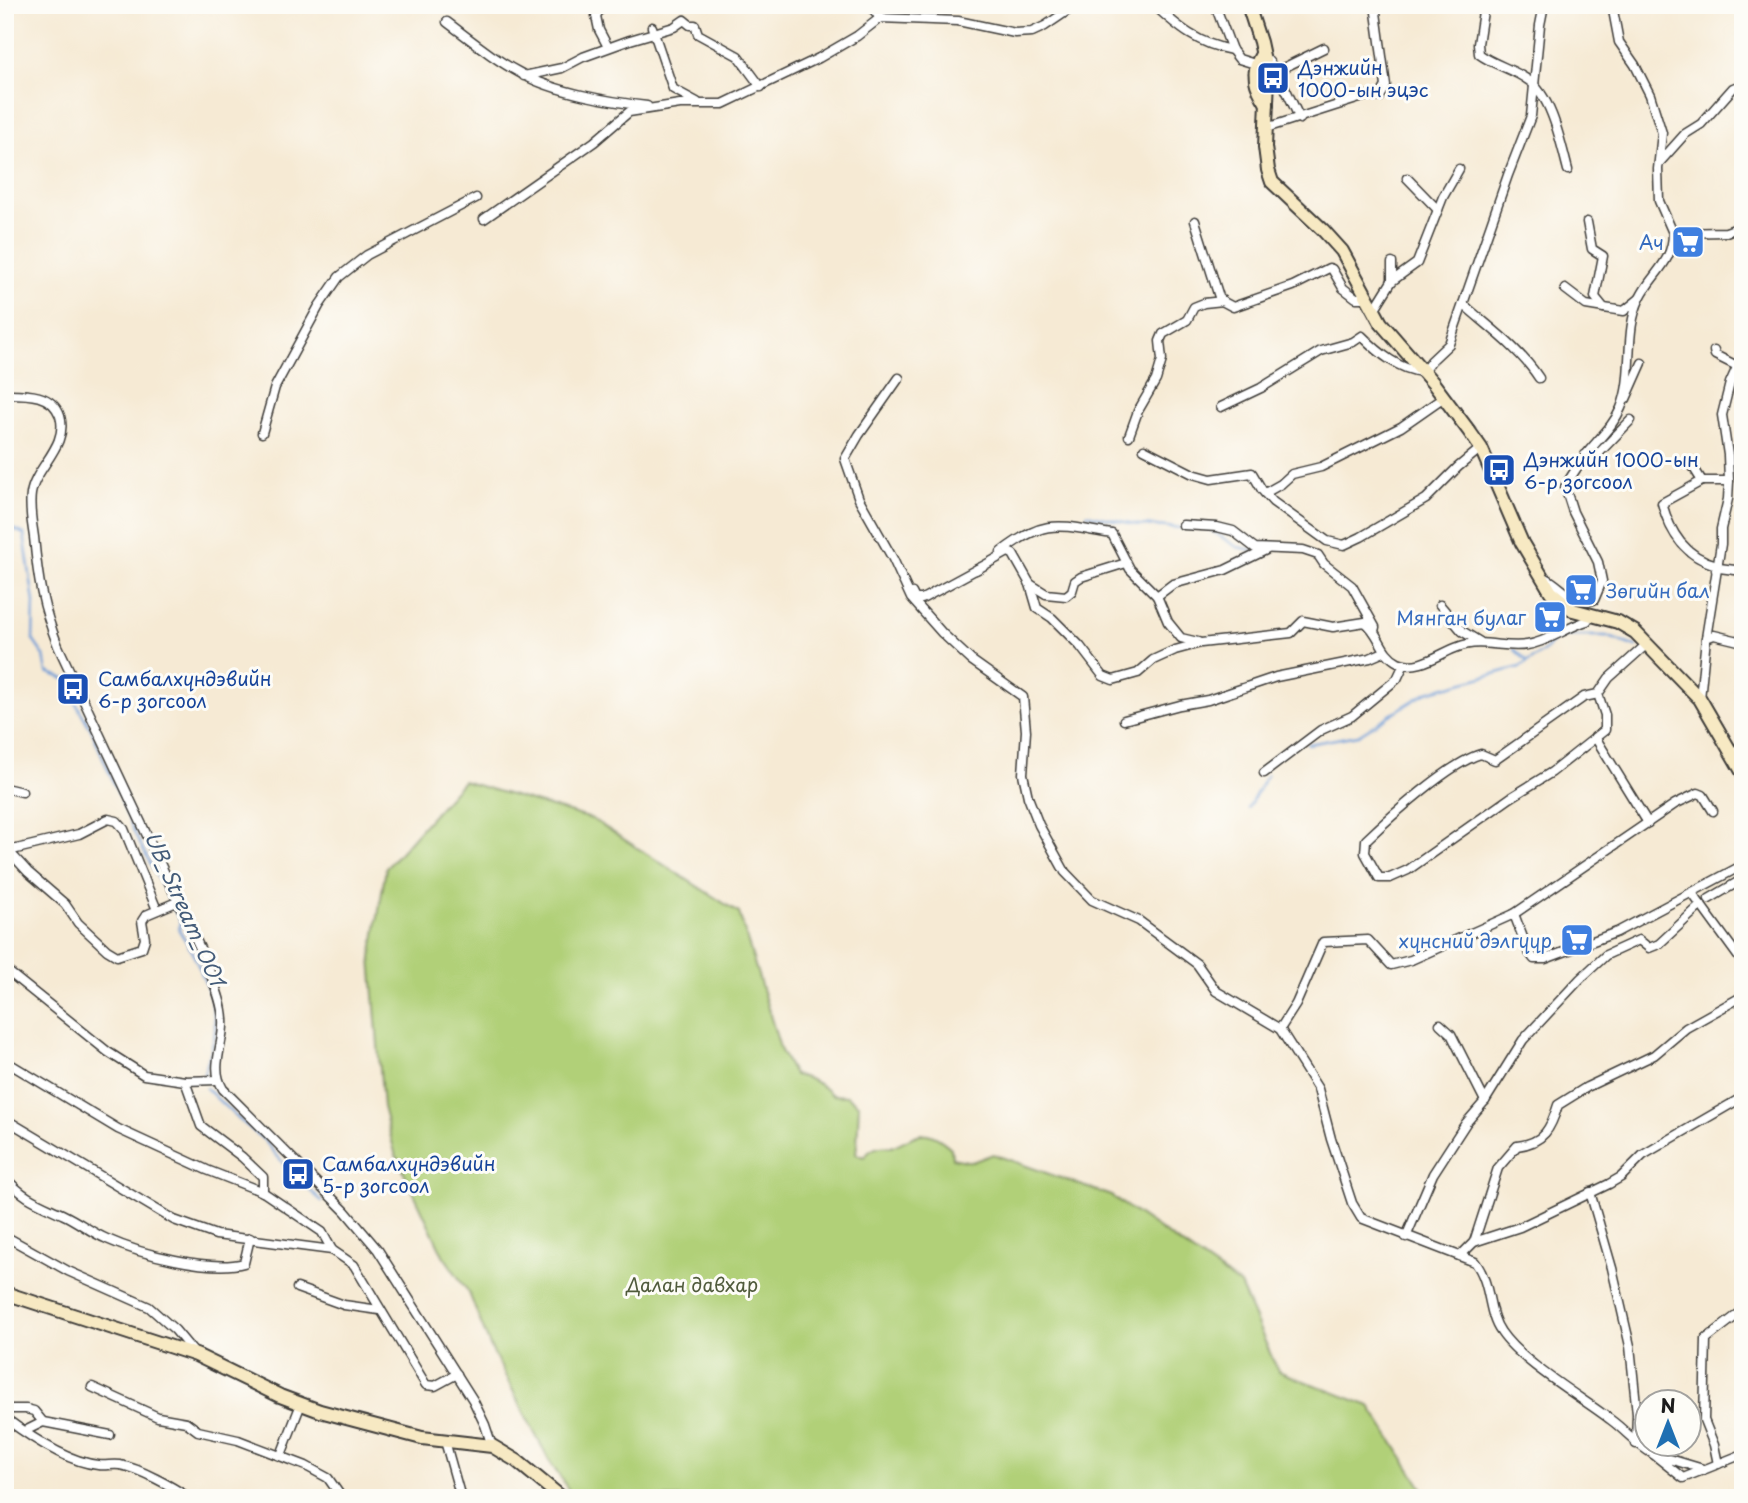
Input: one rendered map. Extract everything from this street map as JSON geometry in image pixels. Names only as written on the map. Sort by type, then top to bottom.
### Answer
[{"type":"main road","points":[[1248,5],[1259,59],[1258,90],[1267,104],[1266,159],[1272,182],[1342,251],[1391,337],[1444,397],[1481,449],[1508,514],[1543,580],[1573,610],[1618,622],[1635,632],[1700,699],[1743,773]]},
{"type":"main road","points":[[5,1293],[196,1355],[301,1404],[416,1437],[492,1446],[517,1461],[562,1498]]},
{"type":"street","points":[[602,5],[596,16],[598,30],[608,47]]},
{"type":"street","points":[[870,5],[880,18]]},
{"type":"street","points":[[484,219],[594,142],[629,112],[654,107],[723,104],[819,58],[857,36],[880,18],[958,20],[1015,33],[1032,32],[1076,5]]},
{"type":"street","points":[[1154,5],[1195,39],[1211,46],[1233,50]]},
{"type":"street","points":[[1215,5],[1239,59],[1259,59],[1277,71],[1300,118]]},
{"type":"street","points":[[1266,128],[1366,96],[1380,97],[1384,93],[1385,76],[1374,5]]},
{"type":"street","points":[[1484,5],[1479,54],[1535,85],[1546,100],[1561,141],[1567,170]]},
{"type":"street","points":[[1221,407],[1261,388],[1321,351],[1353,342],[1362,336],[1378,352],[1398,365],[1423,372],[1449,344],[1531,116],[1544,5]]},
{"type":"street","points":[[1612,5],[1619,42],[1635,65],[1650,95],[1662,133],[1659,201],[1673,233],[1673,245],[1665,264],[1652,276],[1639,299],[1631,329],[1627,380],[1621,408]]},
{"type":"street","points":[[524,76],[562,68],[653,30],[674,27],[684,20],[695,25],[698,34],[738,56],[761,87]]},
{"type":"street","points":[[447,22],[524,76],[618,102],[654,107]]},
{"type":"street","points":[[653,30],[673,89],[699,104]]},
{"type":"street","points":[[1277,71],[1324,48]]},
{"type":"street","points":[[1659,163],[1733,88],[1743,85]]},
{"type":"street","points":[[1129,436],[1138,411],[1156,380],[1162,360],[1160,341],[1163,334],[1187,320],[1194,307],[1204,303],[1223,302],[1233,307],[1293,286],[1329,268],[1343,288],[1356,298],[1371,304],[1392,281],[1417,263],[1438,210],[1459,169]]},
{"type":"street","points":[[1407,178],[1438,210]]},
{"type":"street","points":[[262,433],[275,387],[319,306],[339,277],[368,255],[475,198]]},
{"type":"street","points":[[1195,221],[1214,283],[1223,302]]},
{"type":"street","points":[[1587,222],[1592,248],[1603,256],[1595,297],[1604,308]]},
{"type":"street","points":[[1673,233],[1726,233],[1743,226]]},
{"type":"street","points":[[1392,263],[1392,281]]},
{"type":"street","points":[[1565,289],[1586,305],[1623,311],[1639,299]]},
{"type":"street","points":[[1462,304],[1532,366],[1539,378]]},
{"type":"street","points":[[1714,351],[1715,355],[1737,366]]},
{"type":"street","points":[[1700,699],[1728,481],[1728,454],[1722,415],[1730,383],[1743,354]]},
{"type":"street","points":[[1543,580],[1546,578],[1555,583],[1571,598],[1594,600],[1602,581],[1598,562],[1573,512],[1565,487],[1585,456],[1610,426],[1642,363]]},
{"type":"street","points":[[899,377],[845,459],[859,499],[911,598],[971,660],[1023,697],[1026,731],[1023,774],[1028,797],[1039,825],[1065,872],[1092,900],[1139,921],[1197,964],[1216,991],[1280,1028],[1318,1089],[1352,1203],[1361,1218],[1475,1262],[1484,1273],[1499,1330],[1516,1350],[1615,1423],[1632,1440]]},
{"type":"street","points":[[5,394],[48,400],[59,414],[61,423],[57,445],[38,474],[31,495],[42,602],[58,646],[173,903],[206,961],[224,1023],[217,1080],[369,1239],[457,1374],[485,1424],[492,1446]]},
{"type":"street","points":[[1265,493],[1292,474],[1321,467],[1401,427],[1444,397]]},
{"type":"street","points":[[1585,456],[1600,452],[1630,420]]},
{"type":"street","points":[[1144,449],[1193,474],[1211,479],[1241,472],[1252,473],[1265,493],[1326,541],[1344,545],[1426,499],[1458,467],[1481,449]]},
{"type":"street","points":[[1692,465],[1702,481]]},
{"type":"street","points":[[1728,481],[1702,481],[1662,503],[1667,524],[1687,551],[1717,568],[1743,571]]},
{"type":"street","points":[[976,570],[1012,543],[1034,531],[1056,525],[1112,534],[1126,563],[1157,596],[1168,622],[1181,638],[1200,643]]},
{"type":"street","points":[[1183,525],[1233,531],[1255,548],[1303,550],[1318,555],[1324,564],[1352,586],[1371,617],[1374,631]]},
{"type":"street","points":[[1157,596],[1173,584],[1225,570],[1268,549]]},
{"type":"street","points":[[906,588],[915,598],[922,599],[1007,552],[1013,554],[1030,584],[1037,608],[1052,618],[1090,657],[1103,676],[1110,680],[1138,673],[1153,660],[1200,643],[1291,633],[1303,621],[1333,627],[1365,622],[1374,631],[1384,652],[1404,664],[1431,662],[1457,647],[1480,642],[1527,645],[1587,621],[1591,615]]},
{"type":"street","points":[[1030,584],[1046,594],[1066,596],[1072,591],[1074,581],[1081,577],[1126,563]]},
{"type":"street","points":[[1440,605],[1462,631],[1480,642]]},
{"type":"street","points":[[1706,638],[1714,635],[1743,642]]},
{"type":"street","points":[[1598,694],[1605,715],[1605,730],[1552,772],[1510,798],[1408,870],[1390,878],[1379,878],[1365,853],[1366,840],[1389,818],[1465,761],[1481,754],[1495,761],[1584,697],[1598,694],[1609,678],[1647,644]]},
{"type":"street","points":[[1124,720],[1209,700],[1276,677],[1370,658],[1384,652]]},
{"type":"street","points":[[1264,773],[1321,730],[1352,716],[1397,679],[1404,664]]},
{"type":"street","points":[[1595,737],[1647,823]]},
{"type":"street","points":[[1732,755],[1743,744]]},
{"type":"street","points":[[5,789],[22,792]]},
{"type":"street","points":[[1280,1028],[1296,1003],[1323,942],[1368,940],[1391,965],[1410,960],[1514,915],[1675,804],[1698,793],[1703,795],[1713,811]]},
{"type":"street","points":[[7,849],[79,834],[107,819],[114,820],[124,829],[157,909]]},
{"type":"street","points":[[7,849],[28,872],[65,904],[78,923],[117,956],[142,948],[145,939],[142,921],[146,915],[173,903]]},
{"type":"street","points":[[1514,915],[1528,951],[1534,959],[1545,959],[1617,932],[1743,865]]},
{"type":"street","points":[[1709,899],[1743,879]]},
{"type":"street","points":[[1692,893],[1743,963]]},
{"type":"street","points":[[1406,1237],[1433,1174],[1466,1123],[1485,1101],[1523,1040],[1606,955],[1639,940],[1649,948],[1659,944],[1701,905]]},
{"type":"street","points":[[5,969],[107,1052],[144,1075],[185,1081],[217,1080]]},
{"type":"street","points":[[1474,1242],[1498,1168],[1517,1146],[1531,1145],[1551,1128],[1558,1105],[1587,1087],[1654,1055],[1686,1028],[1743,996]]},
{"type":"street","points":[[1440,1024],[1451,1034],[1485,1101]]},
{"type":"street","points":[[5,1061],[118,1129],[207,1170],[263,1192],[322,1232],[332,1250],[354,1265],[379,1310],[390,1322],[428,1386],[435,1386],[457,1374]]},
{"type":"street","points":[[185,1081],[201,1126],[242,1157],[263,1177],[263,1192]]},
{"type":"street","points":[[1460,1256],[1474,1242],[1520,1227],[1621,1177],[1643,1155],[1743,1097]]},
{"type":"street","points":[[5,1119],[174,1220],[216,1235],[332,1250]]},
{"type":"street","points":[[5,1177],[24,1197],[66,1216],[107,1240],[189,1263],[232,1266],[244,1263],[250,1238]]},
{"type":"street","points":[[1590,1192],[1612,1268],[1630,1346],[1634,1388]]},
{"type":"street","points":[[5,1236],[68,1271],[149,1307],[176,1330],[196,1355]]},
{"type":"street","points":[[297,1288],[344,1305],[379,1310]]},
{"type":"street","points":[[1718,1464],[1704,1420],[1706,1339],[1743,1308]]},
{"type":"street","points":[[92,1387],[158,1417],[186,1422],[198,1431],[238,1440],[281,1455],[328,1478],[342,1498]]},
{"type":"street","points":[[281,1455],[301,1404]]},
{"type":"street","points":[[5,1409],[34,1411],[43,1422]]},
{"type":"street","points":[[5,1418],[35,1439],[75,1458],[98,1465],[121,1465],[139,1471],[189,1498]]},
{"type":"street","points":[[25,1431],[43,1422],[110,1435]]},
{"type":"street","points":[[445,1441],[461,1498]]},
{"type":"street","points":[[1658,1458],[1684,1478],[1743,1454]]},
{"type":"street","points":[[1666,1458],[1703,1469]]},
{"type":"green space","name":"Далан давхар","points":[[463,781],[592,819],[739,913],[781,1051],[794,1075],[814,1082],[832,1095],[847,1096],[859,1105],[856,1154],[864,1157],[876,1148],[891,1147],[915,1136],[927,1134],[951,1148],[952,1158],[972,1162],[993,1154],[1111,1196],[1240,1285],[1278,1371],[1370,1406],[1424,1491],[1437,1498],[574,1498],[548,1459],[490,1346],[469,1293],[443,1255],[395,1153],[383,1107],[371,958],[386,868]]},
{"type":"waterway","points":[[1087,514],[1139,525],[1181,528]]},
{"type":"waterway","name":"UB_Stream_001","points":[[5,525],[24,534],[34,602],[33,640],[44,656],[47,672],[65,679],[91,729],[135,834],[180,921],[179,930],[204,979],[215,1020],[212,1047],[204,1074]]},
{"type":"waterway","points":[[1212,531],[1237,547],[1253,550]]},
{"type":"waterway","points":[[1308,744],[1358,735],[1427,692],[1520,667],[1543,652],[1557,637],[1606,636],[1636,647]]},
{"type":"waterway","points":[[1514,649],[1527,661]]},
{"type":"waterway","points":[[1248,808],[1267,775]]},
{"type":"waterway","points":[[206,1088],[264,1140],[294,1176],[322,1201]]},
{"type":"place","name":"Дэнжийн 1000-ын эцэс","points":[[1273,78]]},
{"type":"place","name":"Ач","points":[[1688,242]]},
{"type":"place","name":"Дэнжийн 1000-ын 6-р зогсоол","points":[[1499,470]]},
{"type":"place","name":"Зөгийн бал","points":[[1581,590]]},
{"type":"place","name":"Мянган булаг","points":[[1550,617]]},
{"type":"place","name":"Самбалхүндэвийн 6-р зогсоол","points":[[73,689]]},
{"type":"place","name":"хүнсний дэлгүүр","points":[[1577,940]]},
{"type":"place","name":"Самбалхүндэвийн 5-р зогсоол","points":[[298,1174]]}]
